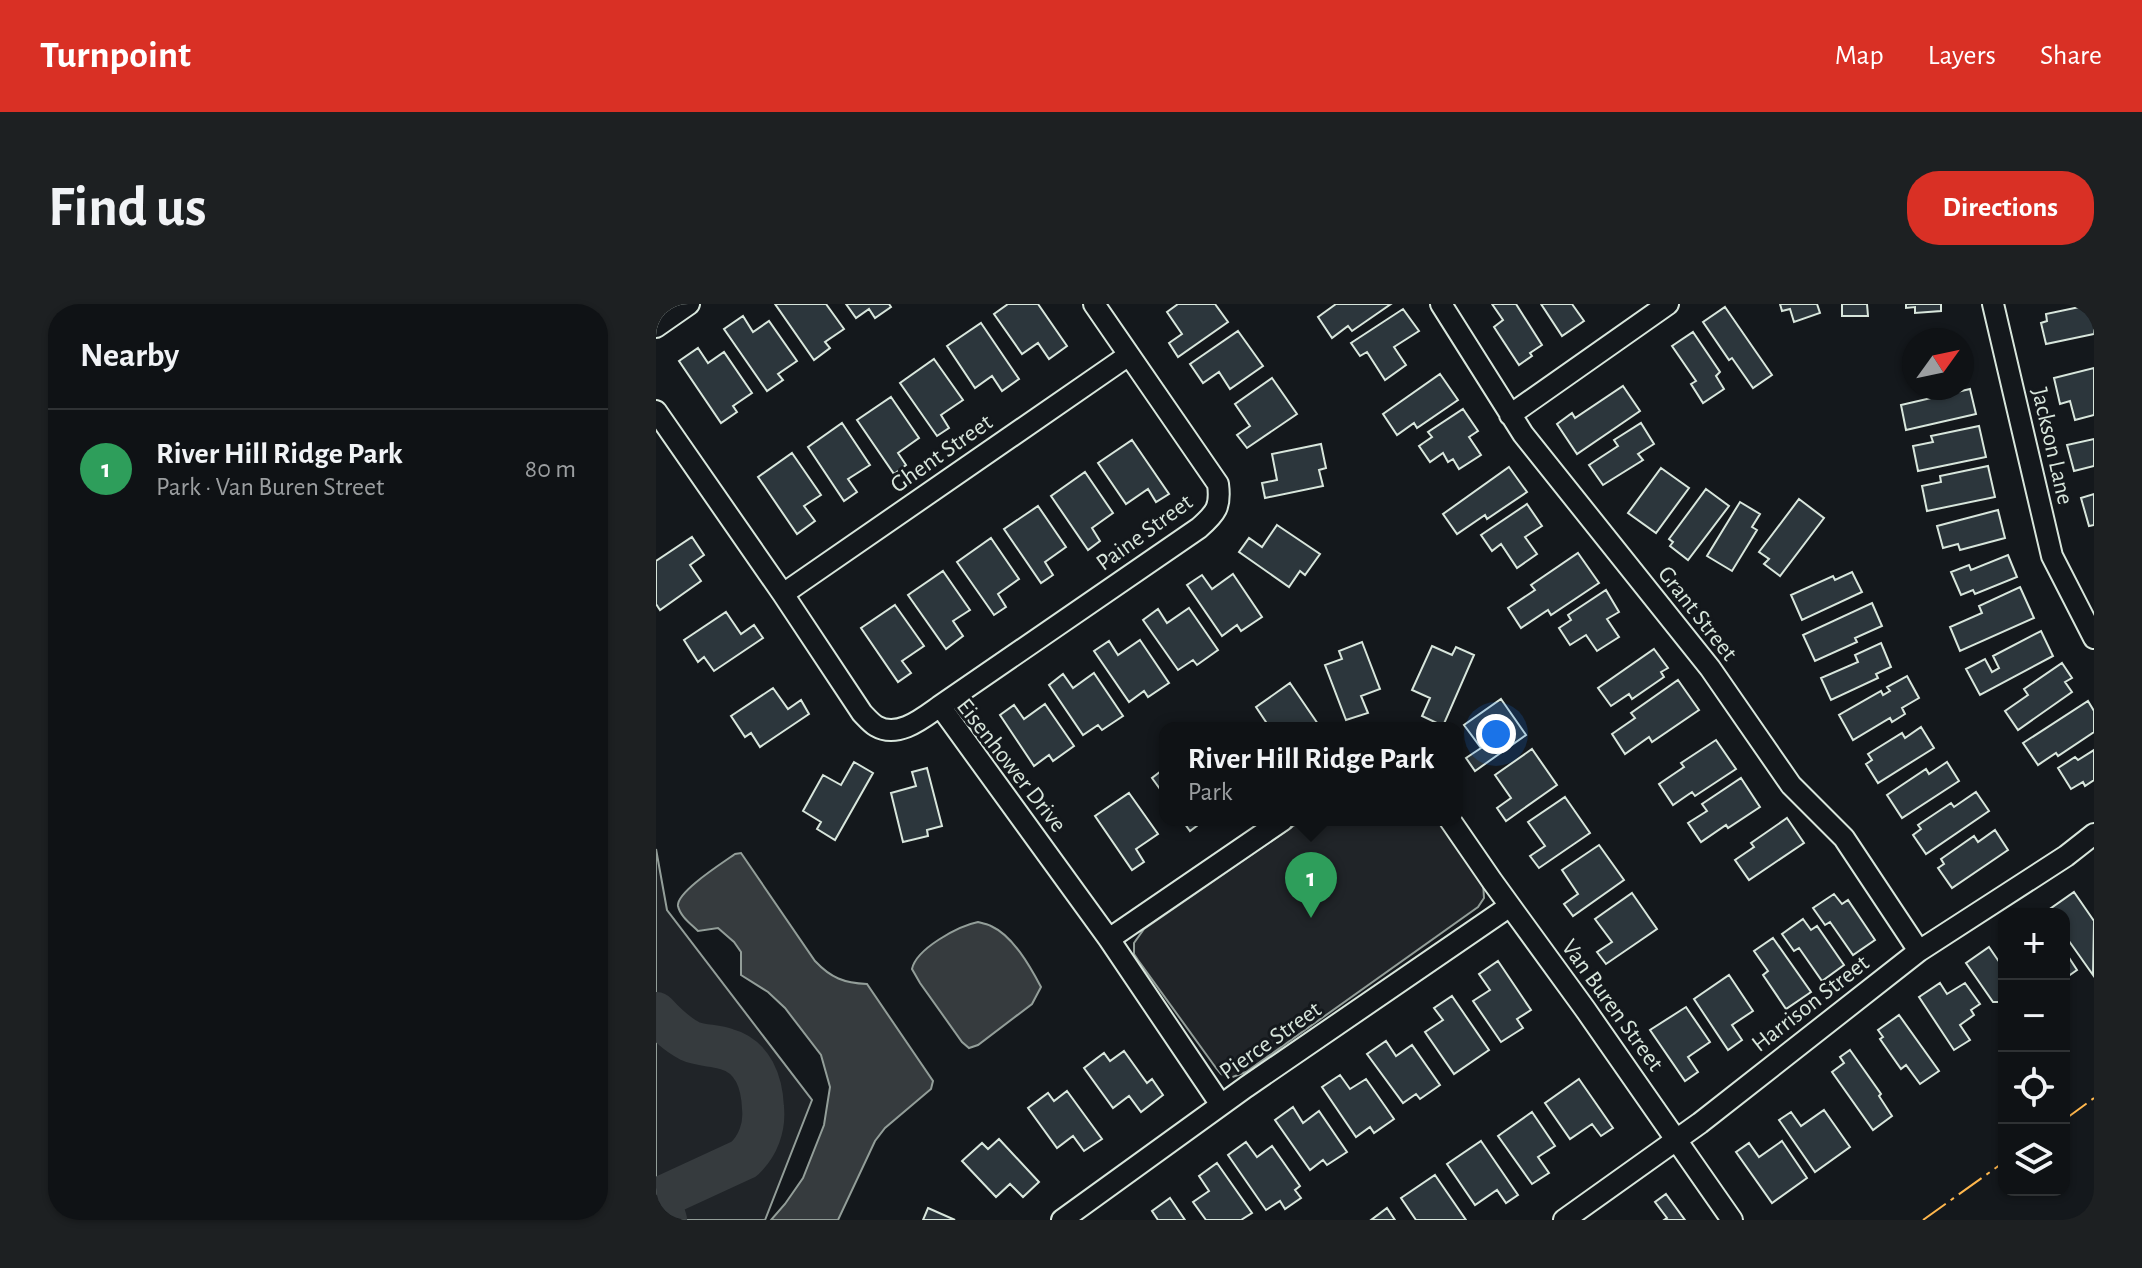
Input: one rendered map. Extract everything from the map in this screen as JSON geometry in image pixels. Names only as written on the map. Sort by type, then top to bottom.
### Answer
[{"type":"street","points":[[656,327],[689,304]]},
{"type":"street","name":"Paine Street","points":[[940,706],[1199,528],[1213,517],[1220,499],[1218,484],[1094,304]]},
{"type":"street","name":"Grant Street","points":[[1441,304],[1523,434],[1710,668],[1791,785],[1844,838],[1919,951]]},
{"type":"street","points":[[1510,415],[1668,304]]},
{"type":"street","name":"Jackson Lane","points":[[1993,304],[2052,556],[2094,638]]},
{"type":"street","name":"Ghent Street","points":[[783,594],[1129,355]]},
{"type":"street","name":"Eisenhower Drive","points":[[656,411],[862,713],[879,728],[897,730],[920,721],[940,706],[1109,939],[1221,1105]]},
{"type":"street","points":[[1109,939],[1274,826]]},
{"type":"street","name":"Van Buren Street","points":[[1454,826],[1732,1220]]},
{"type":"street","name":"Harrison Street","points":[[1564,1220],[1676,1139],[1919,951],[2066,856],[2094,834]]},
{"type":"street","name":"Pierce Street","points":[[1062,1220],[1221,1105],[1510,906]]},
{"type":"shaded area","points":[[1293,826],[1444,826],[1483,882],[1484,898],[1478,907],[1246,1072],[1230,1078],[1216,1068],[1134,954],[1134,943],[1144,929]]},
{"type":"shaded area","points":[[656,849],[667,910],[812,1100],[765,1220],[656,1220]]},
{"type":"shaded area","points":[[741,853],[815,961],[838,978],[867,984],[933,1081],[931,1089],[885,1128],[875,1141],[838,1220],[771,1220],[803,1178],[824,1125],[830,1087],[821,1055],[785,1008],[768,992],[741,975],[741,952],[734,942],[718,928],[698,931],[679,910],[679,900],[692,886],[735,854]]},
{"type":"shaded area","points":[[978,922],[991,926],[1014,944],[1041,987],[1032,1004],[978,1045],[969,1048],[912,969],[929,946],[960,928]]},
{"type":"building","points":[[775,304],[826,304],[844,329],[825,342],[830,348],[814,360]]},
{"type":"building","points":[[846,304],[889,304],[891,307],[875,318],[869,309],[856,318]]},
{"type":"building","points":[[1008,304],[1038,304],[1067,346],[1049,359],[1038,343],[1022,354],[994,314]]},
{"type":"building","points":[[1178,304],[1215,304],[1228,322],[1178,357],[1169,343],[1182,334],[1167,312]]},
{"type":"building","points":[[1336,304],[1391,304],[1352,331],[1348,326],[1332,338],[1318,317]]},
{"type":"building","points":[[1492,304],[1516,304],[1542,345],[1519,365],[1494,327],[1503,320]]},
{"type":"building","points":[[1541,304],[1572,304],[1584,321],[1562,336]]},
{"type":"building","points":[[1780,304],[1817,304],[1820,313],[1794,322],[1790,309],[1782,311]]},
{"type":"building","points":[[1842,304],[1867,304],[1868,316],[1842,316]]},
{"type":"building","points":[[1906,304],[1941,304],[1941,311],[1915,313],[1915,307],[1906,308]]},
{"type":"building","points":[[2089,305],[2090,311],[2094,310],[2094,334],[2046,344],[2041,323],[2047,321],[2046,314]]},
{"type":"building","points":[[1725,307],[1772,375],[1753,388],[1703,322]]},
{"type":"building","points":[[1403,309],[1419,331],[1394,347],[1406,365],[1385,380],[1367,352],[1360,356],[1351,343]]},
{"type":"building","points":[[743,316],[753,332],[769,321],[797,361],[778,374],[783,380],[767,391],[724,329]]},
{"type":"building","points":[[981,323],[1019,379],[1002,391],[992,376],[975,388],[947,346]]},
{"type":"building","points":[[1238,331],[1263,366],[1230,389],[1219,372],[1203,383],[1190,364]]},
{"type":"building","points":[[1693,332],[1720,372],[1716,376],[1724,389],[1703,403],[1691,384],[1696,381],[1672,346]]},
{"type":"building","points":[[698,348],[708,363],[724,352],[752,393],[733,406],[737,412],[721,423],[679,361]]},
{"type":"building","points":[[934,359],[963,400],[941,415],[949,428],[937,436],[900,383]]},
{"type":"building","points":[[2094,368],[2094,415],[2075,420],[2070,401],[2060,404],[2054,378]]},
{"type":"building","points":[[1440,374],[1458,400],[1417,428],[1414,423],[1397,435],[1383,414]]},
{"type":"building","points":[[1272,378],[1297,414],[1247,448],[1237,435],[1250,426],[1235,404]]},
{"type":"building","points":[[1623,386],[1640,411],[1577,454],[1557,424],[1572,413],[1575,418]]},
{"type":"building","points":[[891,397],[919,438],[898,453],[906,465],[894,474],[857,420]]},
{"type":"building","points":[[1923,400],[1973,400],[1976,414],[1906,430],[1901,405]]},
{"type":"building","points":[[1463,409],[1478,431],[1469,437],[1481,455],[1459,469],[1453,459],[1448,462],[1443,453],[1430,462],[1419,446],[1432,437],[1428,432]]},
{"type":"building","points":[[842,423],[870,465],[848,479],[857,492],[844,501],[808,447]]},
{"type":"building","points":[[1641,423],[1654,444],[1638,454],[1643,460],[1603,485],[1589,465],[1618,446],[1614,440]]},
{"type":"building","points":[[1979,426],[1986,457],[1918,471],[1913,446],[1933,442],[1931,436]]},
{"type":"building","points":[[2094,439],[2094,466],[2074,471],[2067,445]]},
{"type":"building","points":[[1132,440],[1169,494],[1156,502],[1148,489],[1126,504],[1098,463]]},
{"type":"building","points":[[1321,444],[1326,468],[1319,470],[1323,486],[1265,498],[1262,483],[1277,480],[1272,454]]},
{"type":"building","points":[[792,453],[821,495],[804,506],[815,521],[797,534],[758,477]]},
{"type":"building","points":[[1988,466],[1995,497],[1927,511],[1922,486],[1941,482],[1940,476]]},
{"type":"building","points":[[1509,467],[1527,492],[1487,519],[1485,515],[1457,534],[1443,514]]},
{"type":"building","points":[[1661,468],[1689,488],[1656,533],[1628,513]]},
{"type":"building","points":[[1085,472],[1113,513],[1092,528],[1100,541],[1088,550],[1051,496]]},
{"type":"building","points":[[1706,489],[1729,506],[1688,560],[1670,546],[1673,542],[1669,539]]},
{"type":"building","points":[[2094,494],[2094,525],[2089,526],[2081,498]]},
{"type":"building","points":[[1799,499],[1824,518],[1780,576],[1764,564],[1769,559],[1759,552]]},
{"type":"building","points":[[1740,502],[1760,514],[1752,527],[1757,530],[1732,571],[1707,556]]},
{"type":"building","points":[[1527,504],[1542,526],[1525,537],[1537,554],[1517,568],[1501,544],[1492,551],[1481,535]]},
{"type":"building","points":[[1038,506],[1066,547],[1045,562],[1053,575],[1041,583],[1004,529]]},
{"type":"building","points":[[1998,510],[2005,538],[1960,550],[1958,544],[1943,548],[1937,526]]},
{"type":"building","points":[[1277,525],[1320,554],[1305,575],[1300,571],[1289,587],[1239,552],[1249,538],[1262,547]]},
{"type":"building","points":[[692,537],[704,555],[690,565],[701,581],[660,610],[656,604],[656,561]]},
{"type":"building","points":[[991,538],[1019,579],[998,594],[1006,607],[994,615],[957,562]]},
{"type":"building","points":[[1578,553],[1599,583],[1551,615],[1548,610],[1521,628],[1508,608],[1535,590],[1531,585]]},
{"type":"building","points":[[2008,555],[2017,577],[1975,594],[1973,590],[1961,595],[1951,572],[1969,565],[1971,570]]},
{"type":"building","points":[[943,571],[970,610],[953,621],[963,636],[946,649],[908,595]]},
{"type":"building","points":[[1852,572],[1862,592],[1802,620],[1791,595],[1833,576],[1835,580]]},
{"type":"building","points":[[1233,574],[1262,617],[1241,631],[1237,625],[1222,636],[1187,585],[1202,575],[1212,589]]},
{"type":"building","points":[[2020,587],[2034,618],[1960,651],[1950,627],[1982,613],[1979,606]]},
{"type":"building","points":[[1606,590],[1619,612],[1607,619],[1619,637],[1597,651],[1586,635],[1570,645],[1559,628],[1571,620],[1568,615]]},
{"type":"building","points":[[1872,603],[1882,626],[1855,638],[1857,642],[1815,661],[1803,635]]},
{"type":"building","points":[[895,605],[924,646],[902,661],[911,673],[898,682],[861,628]]},
{"type":"building","points":[[1189,608],[1218,650],[1197,665],[1193,660],[1178,670],[1143,620],[1158,609],[1167,623]]},
{"type":"building","points":[[726,612],[741,634],[754,625],[763,638],[714,671],[704,657],[698,662],[684,640]]},
{"type":"building","points":[[2041,631],[2053,656],[1980,695],[1966,669],[1985,659],[1992,672],[1999,668],[1993,656]]},
{"type":"building","points":[[1140,640],[1169,683],[1148,697],[1144,691],[1129,702],[1094,651],[1109,641],[1118,655]]},
{"type":"building","points":[[1362,642],[1380,689],[1361,696],[1368,713],[1346,720],[1325,665],[1342,659],[1339,651]]},
{"type":"building","points":[[1881,643],[1891,667],[1876,674],[1878,678],[1831,700],[1821,678],[1858,662],[1855,655]]},
{"type":"building","points":[[1432,646],[1452,655],[1456,647],[1474,655],[1445,722],[1435,722],[1422,716],[1430,698],[1412,690]]},
{"type":"building","points":[[1654,649],[1668,668],[1661,672],[1664,677],[1632,699],[1629,694],[1611,706],[1598,688]]},
{"type":"building","points":[[2062,663],[2072,678],[2065,682],[2072,692],[2018,730],[2005,711],[2028,695],[2024,689]]},
{"type":"building","points":[[1094,673],[1123,716],[1102,730],[1098,725],[1083,735],[1049,685],[1063,674],[1073,688]]},
{"type":"building","points":[[1907,676],[1919,698],[1902,708],[1905,714],[1892,722],[1890,718],[1853,740],[1839,715],[1881,691],[1883,695],[1890,691],[1887,687]]},
{"type":"building","points":[[1678,680],[1699,710],[1652,742],[1649,737],[1625,754],[1612,734],[1635,718],[1631,713]]},
{"type":"building","points":[[1290,683],[1317,722],[1266,722],[1256,707]]},
{"type":"building","points":[[773,688],[788,709],[801,700],[809,714],[760,747],[751,733],[745,737],[731,716]]},
{"type":"building","points":[[1501,699],[1526,735],[1475,771],[1466,758],[1481,748],[1464,725]]},
{"type":"building","points":[[2088,701],[2094,711],[2094,732],[2058,756],[2056,753],[2038,765],[2023,743]]},
{"type":"building","points":[[1045,704],[1074,746],[1053,761],[1049,755],[1034,766],[1000,715],[1014,705],[1024,719]]},
{"type":"building","points":[[1921,727],[1934,748],[1878,783],[1866,764],[1872,760],[1868,754],[1902,733],[1905,738]]},
{"type":"building","points":[[1716,740],[1736,769],[1695,796],[1692,792],[1673,805],[1659,784],[1684,767],[1681,763]]},
{"type":"building","points":[[1532,749],[1557,785],[1506,821],[1497,808],[1511,798],[1495,775]]},
{"type":"building","points":[[2094,750],[2094,780],[2071,789],[2058,768]]},
{"type":"building","points":[[854,762],[873,773],[835,840],[817,829],[821,822],[803,811],[823,775],[841,785]]},
{"type":"building","points":[[1947,762],[1959,781],[1902,818],[1887,795],[1926,769],[1929,774]]},
{"type":"building","points":[[927,768],[942,826],[927,830],[928,836],[903,842],[891,793],[916,786],[912,772]]},
{"type":"building","points":[[1159,773],[1159,788],[1152,778]]},
{"type":"building","points":[[1741,778],[1760,807],[1701,842],[1688,823],[1707,811],[1702,804]]},
{"type":"building","points":[[1976,792],[1989,811],[1926,854],[1913,835],[1921,829],[1918,825],[1951,803],[1954,807]]},
{"type":"building","points":[[1129,793],[1158,834],[1136,849],[1144,862],[1132,870],[1095,816]]},
{"type":"building","points":[[1565,797],[1590,833],[1539,868],[1530,856],[1545,846],[1528,822]]},
{"type":"building","points":[[1787,818],[1804,843],[1749,880],[1735,860],[1754,847],[1751,843]]},
{"type":"building","points":[[1995,830],[2008,850],[1952,888],[1938,868],[1944,864],[1941,859],[1974,836],[1978,842]]},
{"type":"building","points":[[1599,845],[1624,880],[1573,916],[1564,904],[1578,894],[1562,870]]},
{"type":"building","points":[[2074,892],[2094,921],[2093,975],[2070,942],[2070,908],[2051,908]]},
{"type":"building","points":[[1632,893],[1657,929],[1606,964],[1597,952],[1612,942],[1595,919]]},
{"type":"building","points":[[1834,894],[1842,904],[1848,900],[1875,940],[1853,955],[1830,922],[1825,925],[1813,908]]},
{"type":"building","points":[[1803,919],[1811,930],[1817,926],[1844,965],[1822,981],[1799,948],[1794,951],[1782,934]]},
{"type":"building","points":[[1773,938],[1811,992],[1786,1009],[1763,975],[1768,971],[1754,951]]},
{"type":"building","points":[[1989,947],[1998,960],[1998,1002],[1993,1002],[1966,963]]},
{"type":"building","points":[[2070,959],[2077,970],[2070,975]]},
{"type":"building","points":[[1498,961],[1531,1010],[1517,1019],[1523,1028],[1501,1042],[1473,1001],[1490,990],[1479,974]]},
{"type":"building","points":[[1729,975],[1753,1011],[1732,1025],[1742,1040],[1728,1050],[1694,999]]},
{"type":"building","points":[[1940,983],[1947,994],[1965,983],[1980,1004],[1971,1010],[1974,1015],[1960,1025],[1970,1040],[1954,1050],[1919,997]]},
{"type":"building","points":[[1452,996],[1489,1050],[1454,1074],[1425,1032],[1443,1020],[1434,1008]]},
{"type":"building","points":[[1686,1007],[1710,1042],[1688,1057],[1698,1072],[1685,1081],[1650,1030]]},
{"type":"building","points":[[1899,1015],[1939,1071],[1920,1084],[1906,1065],[1901,1069],[1880,1039],[1883,1037],[1878,1030]]},
{"type":"building","points":[[1386,1041],[1396,1056],[1412,1045],[1440,1085],[1420,1099],[1416,1094],[1403,1103],[1367,1054]]},
{"type":"building","points":[[1850,1050],[1881,1094],[1879,1096],[1892,1116],[1873,1130],[1832,1072],[1844,1063],[1840,1057]]},
{"type":"building","points":[[1124,1051],[1147,1083],[1152,1079],[1163,1095],[1141,1112],[1129,1096],[1113,1108],[1084,1068],[1104,1053],[1110,1061]]},
{"type":"building","points":[[1340,1075],[1350,1089],[1366,1079],[1394,1119],[1374,1133],[1370,1127],[1356,1137],[1322,1087]]},
{"type":"building","points":[[1579,1079],[1613,1128],[1601,1136],[1592,1124],[1570,1139],[1545,1103]]},
{"type":"building","points":[[1067,1091],[1102,1139],[1084,1151],[1073,1136],[1057,1148],[1028,1108],[1048,1093],[1054,1101]]},
{"type":"building","points":[[1293,1107],[1303,1123],[1319,1111],[1347,1152],[1327,1165],[1323,1160],[1310,1170],[1275,1120]]},
{"type":"building","points":[[1824,1110],[1850,1147],[1815,1172],[1779,1120],[1791,1112],[1801,1126]]},
{"type":"building","points":[[1532,1112],[1555,1146],[1538,1157],[1549,1173],[1532,1184],[1498,1136]]},
{"type":"building","points":[[999,1139],[1039,1182],[1023,1197],[1010,1184],[996,1197],[962,1161],[982,1143],[988,1149]]},
{"type":"building","points":[[1481,1141],[1518,1195],[1506,1203],[1497,1190],[1475,1205],[1447,1164]]},
{"type":"building","points":[[1782,1141],[1807,1178],[1772,1203],[1736,1152],[1749,1143],[1759,1157]]},
{"type":"building","points":[[1246,1142],[1257,1157],[1272,1146],[1300,1186],[1295,1190],[1301,1198],[1285,1209],[1280,1201],[1266,1210],[1228,1155]]},
{"type":"building","points":[[1217,1163],[1252,1213],[1241,1220],[1206,1220],[1193,1202],[1209,1191],[1199,1176]]},
{"type":"building","points":[[1435,1175],[1466,1220],[1416,1220],[1401,1198]]},
{"type":"building","points":[[1666,1194],[1685,1220],[1664,1220],[1667,1218],[1655,1202]]},
{"type":"building","points":[[1170,1198],[1185,1220],[1158,1220],[1152,1211]]},
{"type":"building","points":[[928,1208],[955,1220],[923,1220]]},
{"type":"building","points":[[1387,1208],[1395,1220],[1371,1220]]},
{"type":"waterway","points":[[656,1013],[690,1041],[726,1049],[743,1058],[758,1080],[763,1108],[762,1129],[749,1154],[666,1195],[663,1201],[666,1220]]},
{"type":"power","points":[[2070,1116],[2094,1098]]},
{"type":"power","points":[[1923,1220],[1998,1166]]},
{"type":"place","name":"River Hill Ridge Park","points":[[1311,918]]}]
